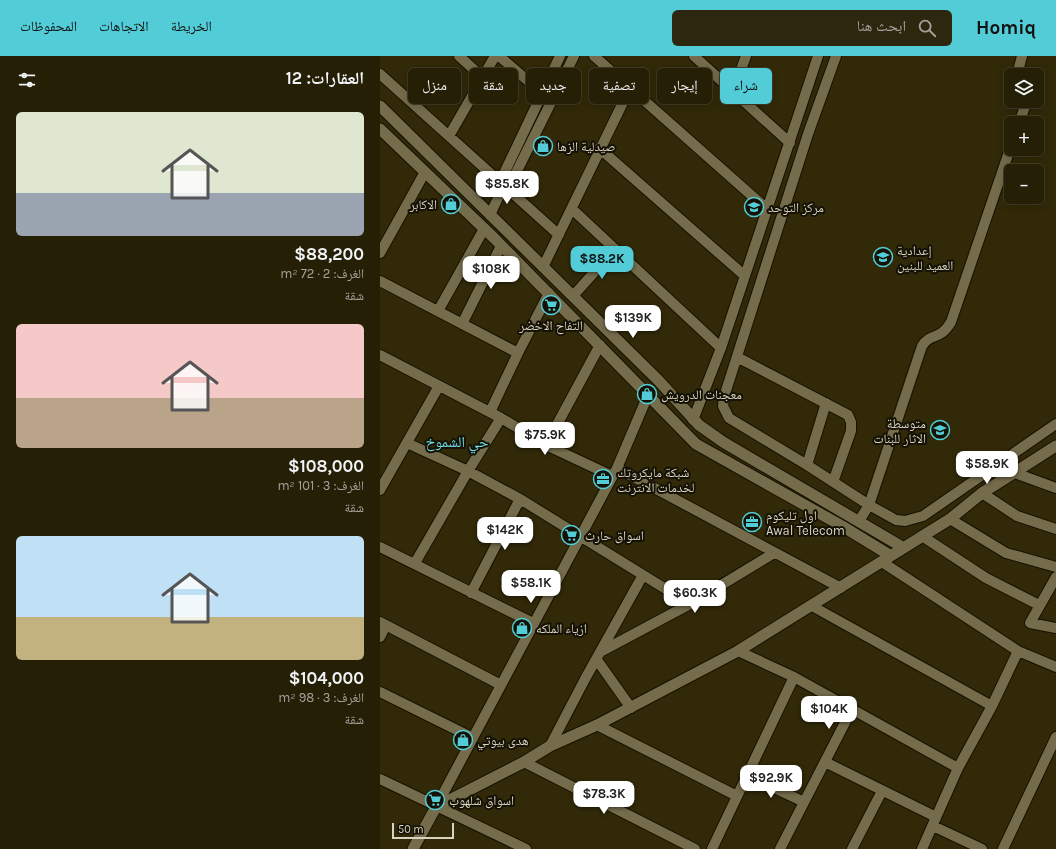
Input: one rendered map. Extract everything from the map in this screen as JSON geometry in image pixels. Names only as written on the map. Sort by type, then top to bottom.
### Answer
[{"type":"street","points":[[459,56],[472,68]]},
{"type":"street","points":[[488,68],[495,56]]},
{"type":"street","points":[[499,56],[526,79]]},
{"type":"street","points":[[554,68],[560,56]]},
{"type":"street","points":[[568,68],[574,56]]},
{"type":"street","points":[[594,56],[608,68]]},
{"type":"street","points":[[694,56],[720,79]]},
{"type":"street","points":[[742,68],[746,56]]},
{"type":"street","points":[[693,420],[721,348],[818,56]]},
{"type":"street","points":[[836,56],[808,134],[724,397],[724,412],[736,423],[808,465],[869,505],[896,520],[915,519],[936,507],[1056,424]]},
{"type":"street","points":[[1019,68],[1022,56]]},
{"type":"street","points":[[380,74],[560,235]]},
{"type":"street","points":[[448,136],[469,100]]},
{"type":"street","points":[[490,215],[537,104]]},
{"type":"street","points":[[504,185],[549,104]]},
{"type":"street","points":[[544,267],[599,148],[622,104]]},
{"type":"street","points":[[648,104],[768,210]]},
{"type":"street","points":[[747,104],[790,144]]},
{"type":"street","points":[[380,106],[659,381],[693,420],[713,436],[904,548]]},
{"type":"street","points":[[380,129],[549,293],[696,444],[842,526],[1018,651],[1056,667]]},
{"type":"street","points":[[599,148],[745,276]]},
{"type":"street","points":[[859,521],[869,505],[922,346],[930,338],[941,335],[951,322],[1008,156]]},
{"type":"street","points":[[380,253],[425,172]]},
{"type":"street","points":[[572,209],[721,348]]},
{"type":"street","points":[[438,311],[484,229]]},
{"type":"street","points":[[462,324],[501,246]]},
{"type":"street","points":[[573,296],[615,249]]},
{"type":"street","points":[[380,282],[518,353]]},
{"type":"street","points":[[490,412],[549,293]]},
{"type":"street","points":[[546,444],[609,332]]},
{"type":"street","points":[[380,355],[490,412],[546,444],[614,472],[841,588]]},
{"type":"street","points":[[737,357],[848,415],[851,422],[851,432],[833,482]]},
{"type":"street","points":[[380,490],[439,386]]},
{"type":"street","points":[[413,849],[614,472],[648,395]]},
{"type":"street","points":[[808,465],[826,403]]},
{"type":"street","points":[[415,563],[468,471],[501,418]]},
{"type":"street","points":[[407,443],[468,471],[520,499],[690,604]]},
{"type":"street","points":[[436,807],[524,762],[550,746],[631,708],[738,651],[950,519],[982,493],[1055,448]]},
{"type":"street","points":[[1015,473],[1056,488]]},
{"type":"street","points":[[982,493],[1017,516],[1056,529]]},
{"type":"street","points":[[471,593],[520,499]]},
{"type":"street","points":[[950,519],[1006,553],[1056,567]]},
{"type":"street","points":[[922,536],[986,578],[1039,606]]},
{"type":"street","points":[[380,547],[415,563],[471,593],[533,623]]},
{"type":"street","points":[[602,651],[690,604],[774,553]]},
{"type":"street","points":[[550,746],[644,575]]},
{"type":"street","points":[[1056,577],[1052,593],[1039,606],[1030,623],[1056,628]]},
{"type":"street","points":[[812,606],[992,706]]},
{"type":"street","points":[[380,637],[383,624],[501,685]]},
{"type":"street","points":[[738,651],[794,677],[958,768]]},
{"type":"street","points":[[922,849],[958,768],[992,706],[1018,651]]},
{"type":"street","points":[[597,660],[631,708]]},
{"type":"street","points":[[712,849],[794,677]]},
{"type":"street","points":[[380,692],[473,738]]},
{"type":"street","points":[[780,849],[852,709]]},
{"type":"street","points":[[597,725],[737,796]]},
{"type":"street","points":[[1003,849],[1056,737]]},
{"type":"street","points":[[524,762],[695,849]]},
{"type":"street","points":[[825,762],[882,791],[982,849]]},
{"type":"street","points":[[747,775],[804,802]]},
{"type":"street","points":[[380,779],[526,849]]},
{"type":"street","points":[[852,849],[882,791]]},
{"type":"place","name":"صيدلية الزها","points":[[543,146]]},
{"type":"place","name":"الاكابر","points":[[451,204]]},
{"type":"place","name":"مركز التوحد","points":[[754,207]]},
{"type":"place","name":"إعدادية العميد للبنين","points":[[883,257]]},
{"type":"place","name":"التفاح الاخضر","points":[[551,305]]},
{"type":"place","name":"معجنات الدرويش","points":[[647,394]]},
{"type":"place","name":"متوسطة الاثار للبنات","points":[[940,430]]},
{"type":"place","name":"شبكة مايكروتك لخدمات الانترنت","points":[[603,479]]},
{"type":"place","name":"اول تليكوم Awal Telecom","points":[[752,522]]},
{"type":"place","name":"اسواق حارث","points":[[571,535]]},
{"type":"place","name":"ازياء الملكه","points":[[522,628]]},
{"type":"place","name":"هدى بيوتي","points":[[463,740]]},
{"type":"place","name":"اسواق شلهوب","points":[[435,800]]},
{"type":"district","name":"حي الشموخ","points":[[457,442]]}]
